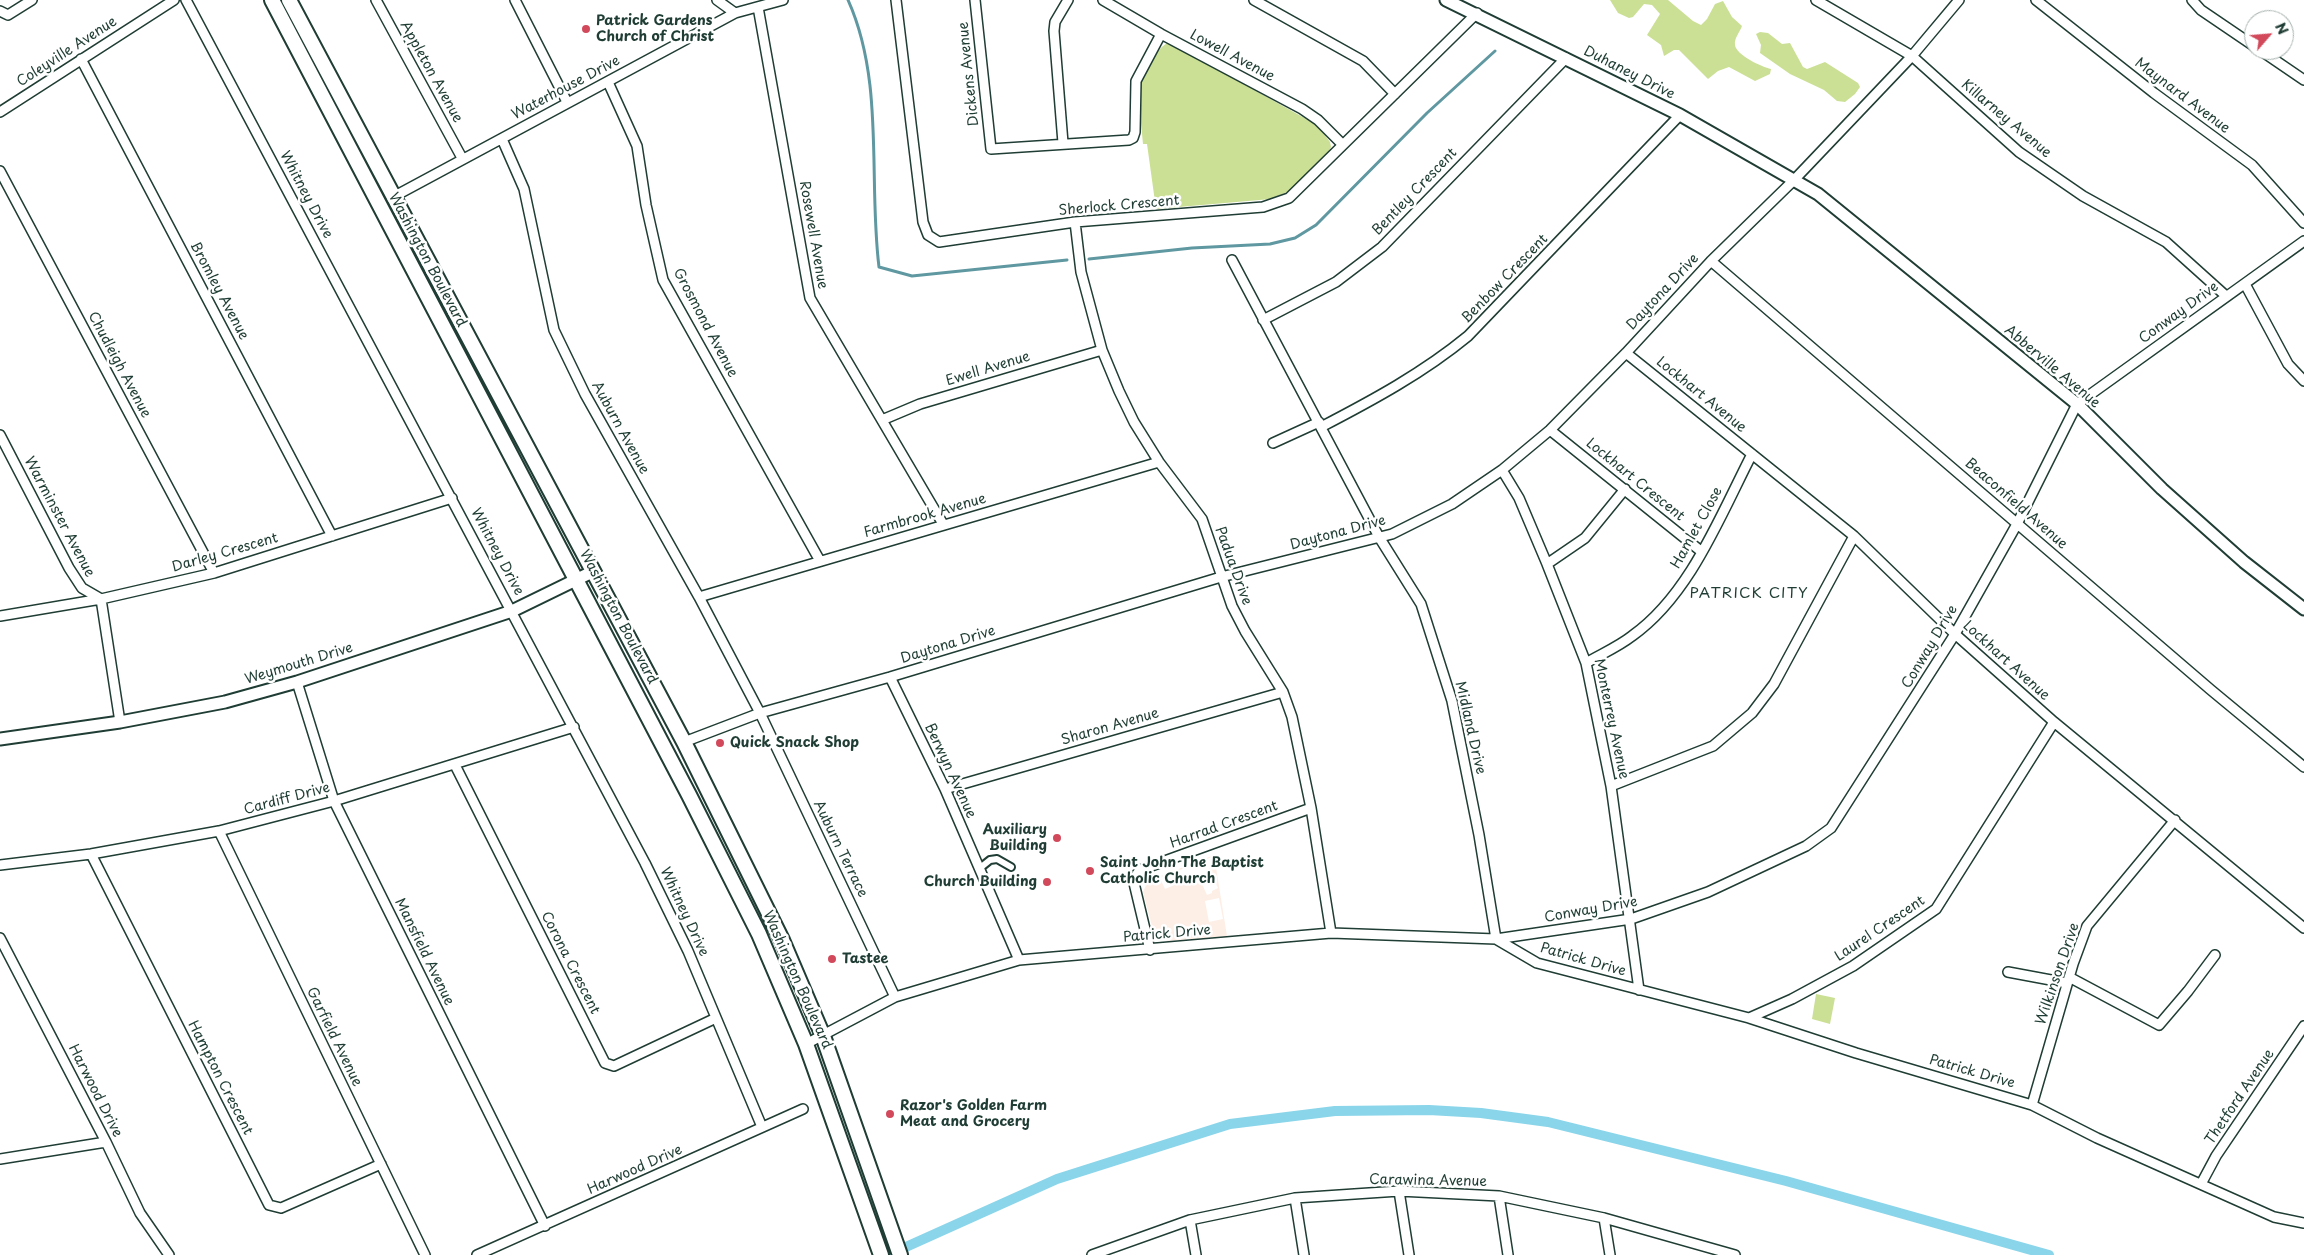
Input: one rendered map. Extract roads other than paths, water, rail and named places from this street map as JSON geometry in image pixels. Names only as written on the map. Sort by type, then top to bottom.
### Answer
[{"type":"highway","name":"Washington Boulevard","points":[[272,0],[759,934],[806,1044],[881,1255]]},
{"type":"highway","name":"Washington Boulevard","points":[[289,0],[684,742],[782,940],[823,1036],[900,1255]]},
{"type":"street","points":[[0,11],[8,15],[32,0]]},
{"type":"street","name":"Coleyville Avenue","points":[[0,112],[174,0]]},
{"type":"street","name":"Whitney Drive","points":[[186,0],[646,863],[688,951],[762,1127]]},
{"type":"street","name":"Appleton Avenue","points":[[376,0],[462,158]]},
{"type":"street","points":[[514,0],[567,102]]},
{"type":"street","points":[[717,0],[735,14]]},
{"type":"street","name":"Waterhouse Drive","points":[[393,197],[462,158],[502,139],[567,102],[735,14],[783,0]]},
{"type":"street","name":"Sherlock Crescent","points":[[896,0],[923,222],[928,234],[939,242],[1075,222],[1269,206],[1289,198],[1342,144],[1477,14]]},
{"type":"street","name":"Dickens Avenue","points":[[975,0],[990,146],[994,149],[1063,144]]},
{"type":"street","points":[[1068,0],[1056,22],[1054,31],[1063,144],[1128,140],[1133,138],[1136,132],[1136,81],[1160,34]]},
{"type":"street","name":"Lowell Avenue","points":[[1103,0],[1160,34],[1302,109],[1318,120],[1342,144]]},
{"type":"street","points":[[1254,0],[1363,61],[1396,94]]},
{"type":"street","name":"Duhaney Drive","points":[[1446,0],[1680,116],[1794,180]]},
{"type":"street","name":"Killarney Avenue","points":[[1816,0],[1912,56],[2019,152],[2083,196],[2166,242],[2226,296]]},
{"type":"street","name":"Daytona Drive","points":[[684,742],[760,713],[890,677],[1221,577],[1392,534],[1452,504],[1502,470],[1550,430],[1626,353],[1711,261],[1794,180],[1912,56],[1959,0]]},
{"type":"street","name":"Maynard Avenue","points":[[2036,0],[2154,93],[2252,165],[2304,222]]},
{"type":"street","points":[[2192,0],[2201,10],[2244,39]]},
{"type":"street","name":"Rosewell Avenue","points":[[758,7],[810,298],[943,524]]},
{"type":"street","name":"Bentley Crescent","points":[[1263,320],[1336,282],[1376,252],[1566,58]]},
{"type":"street","name":"Bromley Avenue","points":[[81,59],[332,536]]},
{"type":"street","points":[[2275,60],[2304,80]]},
{"type":"street","name":"Grosmond Avenue","points":[[608,82],[637,146],[646,205],[663,280],[820,561]]},
{"type":"street","name":"Benbow Crescent","points":[[1273,443],[1320,424],[1390,391],[1437,361],[1468,336],[1680,116]]},
{"type":"street","name":"Auburn Avenue","points":[[502,139],[524,189],[554,330],[585,394],[700,597],[760,713]]},
{"type":"street","name":"Chudleigh Avenue","points":[[0,170],[214,573]]},
{"type":"street","name":"Abberville Avenue","points":[[1794,180],[1818,194],[2078,404],[2162,489],[2244,562],[2304,609]]},
{"type":"street","name":"Padua Drive","points":[[1075,222],[1081,272],[1102,350],[1134,422],[1159,462],[1202,519],[1221,577],[1245,631],[1283,692],[1292,717],[1311,808],[1331,933]]},
{"type":"street","name":"Conway Drive","points":[[1496,939],[1631,919],[1708,892],[1806,846],[1830,828],[1955,634],[2017,524],[2078,404],[2304,241]]},
{"type":"street","name":"Midland Drive","points":[[1232,260],[1379,537],[1421,604],[1452,702],[1479,835],[1496,939]]},
{"type":"street","name":"Beaconfield Avenue","points":[[1711,261],[2211,690],[2304,767]]},
{"type":"street","points":[[2245,284],[2288,364],[2304,381]]},
{"type":"street","name":"Ewell Avenue","points":[[882,420],[920,404],[1102,350]]},
{"type":"street","name":"Lockhart Avenue","points":[[1626,353],[1854,536],[1955,634],[2054,722],[2304,928]]},
{"type":"street","name":"Lockhart Crescent","points":[[1550,430],[1702,552]]},
{"type":"street","name":"Warminster Avenue","points":[[0,435],[69,568],[82,588],[100,599]]},
{"type":"street","name":"Hamlet Close","points":[[1586,663],[1632,636],[1672,598],[1702,552],[1752,454]]},
{"type":"street","name":"Farmbrook Avenue","points":[[700,597],[1159,462]]},
{"type":"street","name":"Monterrey Avenue","points":[[1502,470],[1519,498],[1548,564],[1586,663],[1611,786],[1631,919],[1639,990]]},
{"type":"street","points":[[1548,564],[1585,538],[1625,489]]},
{"type":"street","name":"Darley Crescent","points":[[0,616],[100,599],[214,573],[452,498]]},
{"type":"street","points":[[1611,786],[1713,746],[1752,713],[1774,684],[1854,536]]},
{"type":"street","name":"Weymouth Drive","points":[[0,740],[120,722],[225,702],[297,682],[512,611],[594,571]]},
{"type":"street","points":[[100,599],[120,722]]},
{"type":"street","name":"Berwyn Avenue","points":[[890,677],[945,789],[1019,960]]},
{"type":"street","name":"Mansfield Avenue","points":[[297,682],[334,801],[545,1226]]},
{"type":"street","name":"Sharon Avenue","points":[[945,789],[1283,692]]},
{"type":"street","name":"Auburn Terrace","points":[[760,713],[896,997]]},
{"type":"street","name":"Laurel Crescent","points":[[1749,1018],[1792,999],[1853,966],[1936,909],[2054,722]]},
{"type":"street","name":"Cardiff Drive","points":[[0,865],[91,854],[219,830],[334,801],[574,727]]},
{"type":"street","name":"Corona Crescent","points":[[455,764],[605,1063],[614,1066],[716,1018]]},
{"type":"street","name":"Harrad Crescent","points":[[1150,950],[1134,883],[1140,870],[1311,808]]},
{"type":"street","name":"Wilkinson Drive","points":[[2032,1105],[2068,980],[2087,926],[2175,820]]},
{"type":"street","name":"Garfield Avenue","points":[[219,830],[426,1255]]},
{"type":"street","name":"Hampton Crescent","points":[[91,854],[269,1205],[274,1208],[281,1208],[381,1164]]},
{"type":"street","points":[[980,868],[990,860],[997,859],[1011,867]]},
{"type":"street","name":"Patrick Drive","points":[[806,1044],[896,997],[1019,960],[1331,933],[1496,939],[1537,963],[1749,1018],[1856,1054],[2032,1105],[2098,1138],[2274,1217],[2304,1223]]},
{"type":"street","name":"Harwood Drive","points":[[0,938],[106,1142],[140,1214],[169,1255]]},
{"type":"street","points":[[2008,972],[2068,980],[2159,1025],[2188,992],[2215,954]]},
{"type":"street","name":"Thetford Avenue","points":[[2200,1184],[2216,1156],[2304,1026]]},
{"type":"street","name":"Harwood Drive","points":[[477,1255],[803,1109]]},
{"type":"street","points":[[0,1159],[106,1142]]},
{"type":"street","points":[[1399,1191],[1409,1255]]},
{"type":"street","name":"Carawina Avenue","points":[[1092,1255],[1190,1220],[1296,1198],[1399,1191],[1499,1196],[1604,1218],[1735,1255]]},
{"type":"street","points":[[1499,1196],[1508,1255]]},
{"type":"street","points":[[1296,1198],[1304,1255]]},
{"type":"street","points":[[1604,1218],[1610,1255]]},
{"type":"street","points":[[1190,1220],[1196,1255]]},
{"type":"waterway","points":[[848,0],[860,31],[871,97],[879,267],[912,276],[1067,260]]},
{"type":"waterway","points":[[1089,259],[1192,248],[1270,244],[1295,238],[1316,225],[1427,113],[1495,51]]},
{"type":"waterway","points":[[888,1255],[1057,1179],[1230,1124],[1335,1111],[1429,1110],[1481,1113],[1548,1122],[1786,1181],[2049,1255]]},
{"type":"place","name":"Patrick Gardens Church of Christ","points":[[586,29]]},
{"type":"place","name":"Quick Snack Shop","points":[[720,743]]},
{"type":"place","name":"Auxiliary Building","points":[[1057,838]]},
{"type":"place","name":"Saint John The Baptist Catholic Church","points":[[1090,871]]},
{"type":"place","name":"Church Building","points":[[1047,882]]},
{"type":"place","name":"Tastee","points":[[832,959]]},
{"type":"place","name":"Razor's Golden Farm Meat and Grocery","points":[[890,1114]]},
{"type":"district","name":"PATRICK CITY","points":[[1749,594]]}]
